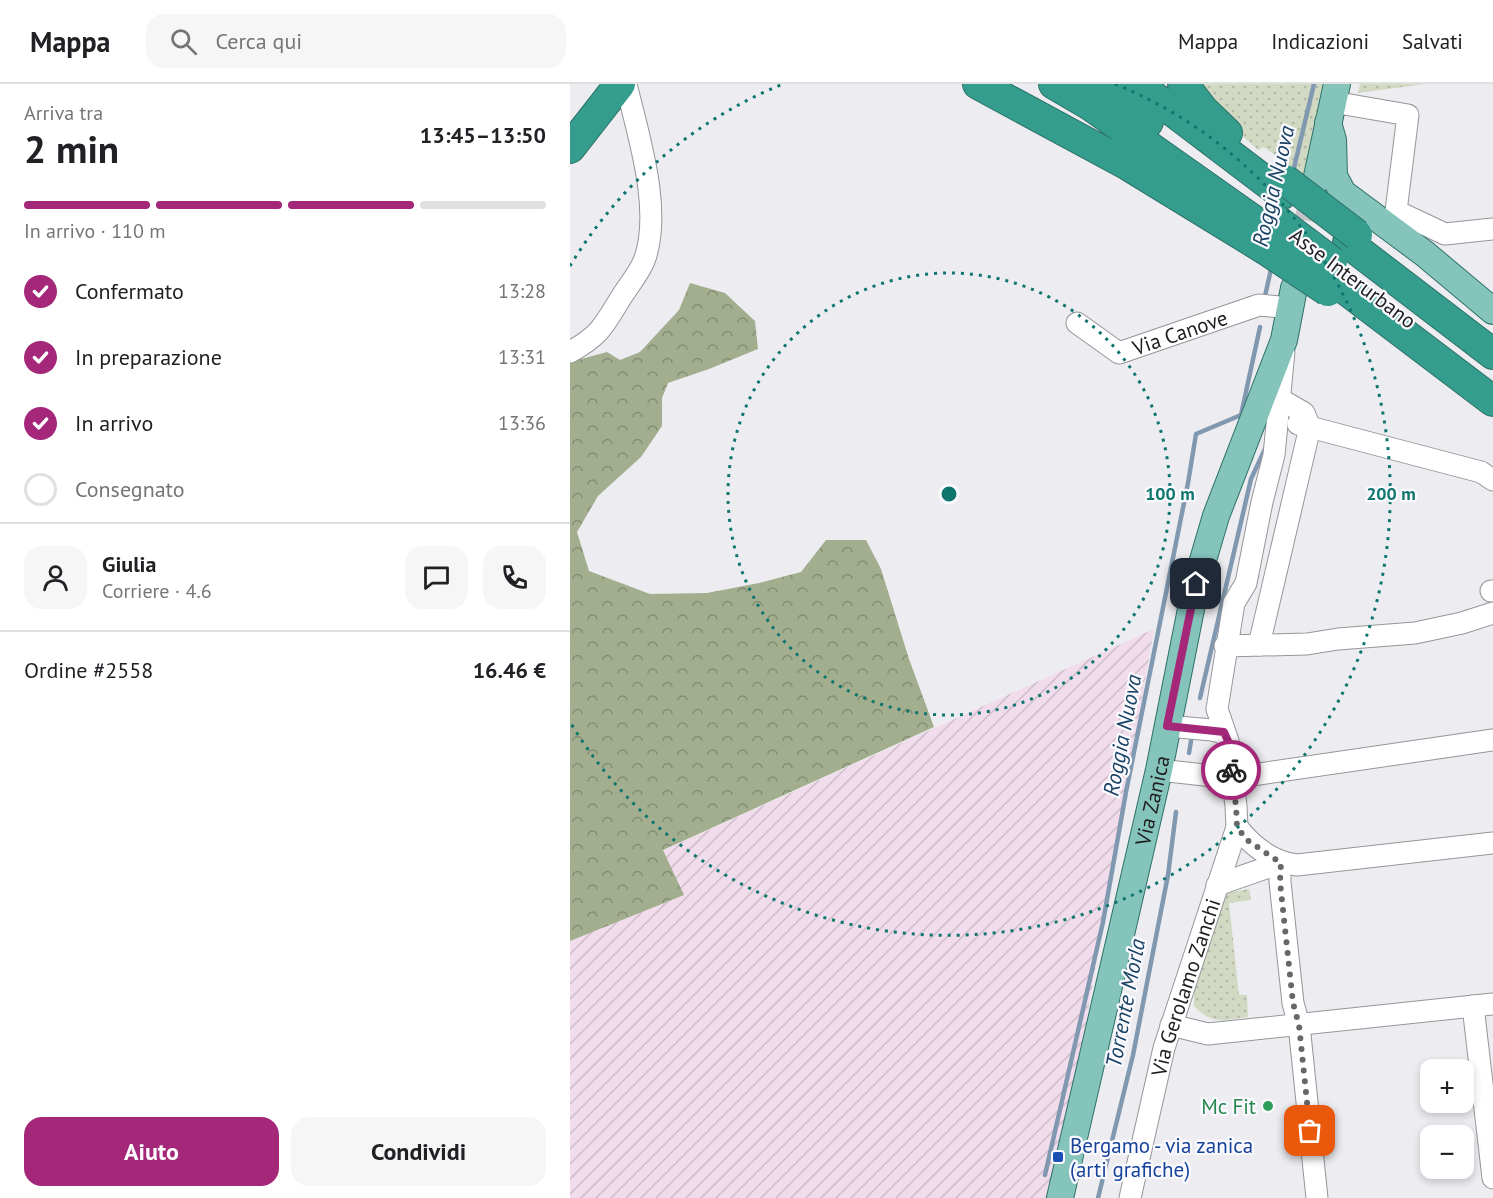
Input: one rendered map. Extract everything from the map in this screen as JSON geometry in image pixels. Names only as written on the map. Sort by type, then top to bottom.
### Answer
[{"type":"highway","points":[[570,148],[620,84]]},
{"type":"highway","points":[[978,84],[1128,165],[1276,215]]},
{"type":"highway","points":[[1039,84],[1276,215],[1339,262],[1493,401]]},
{"type":"highway","points":[[1054,84],[1090,105],[1137,138]]},
{"type":"highway","name":"Asse Interurbano","points":[[1098,84],[1339,262],[1493,384]]},
{"type":"highway","name":"Asse Interurbano","points":[[1137,84],[1276,215]]},
{"type":"highway","points":[[1183,84],[1218,125],[1276,215]]},
{"type":"highway","points":[[1339,262],[1493,413]]},
{"type":"highway","name":"Asse Interurbano","points":[[1339,262],[1402,284],[1493,354]]},
{"type":"main road","points":[[1316,181],[1333,103]]},
{"type":"main road","points":[[1333,103],[1334,176],[1343,193],[1425,254],[1493,310]]},
{"type":"main road","name":"Via Zanica","points":[[1059,1197],[1159,770],[1196,584],[1208,540],[1284,340],[1279,302]]},
{"type":"street","points":[[570,352],[600,332],[644,261],[650,227],[649,195],[646,170],[626,84]]},
{"type":"street","points":[[1333,103],[1408,116],[1396,211],[1444,234],[1493,229]]},
{"type":"street","name":"Via Canove","points":[[1077,323],[1119,353],[1279,302]]},
{"type":"street","name":"Via Zanica","points":[[1224,732],[1217,709],[1226,646],[1234,603],[1246,583],[1274,454],[1284,340]]},
{"type":"street","points":[[1279,409],[1310,427],[1487,476]]},
{"type":"street","points":[[1269,645],[1310,427]]},
{"type":"street","points":[[1226,646],[1269,645],[1415,633],[1462,623],[1493,613]]},
{"type":"street","points":[[1167,726],[1224,732]]},
{"type":"street","name":"Via Gerolamo Zanchi","points":[[1130,1198],[1171,1025],[1237,827],[1228,741],[1224,732]]},
{"type":"street","points":[[1159,770],[1232,778],[1493,740]]},
{"type":"street","points":[[1237,827],[1247,840],[1281,863]]},
{"type":"street","points":[[1217,885],[1281,863],[1297,865],[1493,843]]},
{"type":"street","points":[[1281,863],[1280,882],[1293,1003],[1299,1025],[1317,1198]]},
{"type":"street","points":[[1171,1025],[1208,1034],[1483,1005],[1493,1178]]},
{"type":"shaded area","points":[[1154,629],[1084,1034],[1051,1198],[570,1198],[570,941],[683,895],[662,851]]},
{"type":"green space","points":[[1191,84],[1323,84],[1303,176],[1264,147],[1258,150],[1213,110]]},
{"type":"green space","points":[[1360,84],[1425,84],[1358,93]]},
{"type":"green space","points":[[690,283],[725,293],[755,321],[758,349],[668,383],[662,398],[662,426],[641,457],[598,496],[577,532],[589,571],[650,594],[707,593],[801,572],[826,540],[866,540],[881,569],[909,659],[934,727],[663,850],[684,895],[570,941],[570,362],[607,352],[620,360],[640,352],[679,310]]},
{"type":"green space","points":[[1249,889],[1251,900],[1229,903],[1239,995],[1247,995],[1248,1017],[1213,1019],[1194,1006],[1194,991],[1221,896]]},
{"type":"waterway","name":"Roggia Nuova","points":[[1293,172],[1314,84]]},
{"type":"waterway","name":"Roggia Nuova","points":[[1265,296],[1272,265]]},
{"type":"waterway","name":"Roggia Nuova","points":[[1045,1175],[1103,922],[1196,434],[1241,415],[1260,327]]},
{"type":"waterway","points":[[1200,698],[1251,479],[1265,449]]},
{"type":"waterway","name":"Torrente Morla","points":[[1189,753],[1191,741]]},
{"type":"waterway","name":"Torrente Morla","points":[[1098,1198],[1133,1055],[1168,875],[1176,812]]},
{"type":"tunnel","points":[[1300,259],[1315,183]]},
{"type":"way so far","points":[[1231,770],[1237,827],[1247,840],[1281,863],[1280,882],[1293,1003],[1299,1025],[1310,1131]]},
{"type":"place","name":"Mc Fit","points":[[1268,1106]]},
{"type":"place","name":"Bergamo - via zanica (arti grafiche)","points":[[1058,1157]]},
{"type":"route","points":[[1196,584],[1167,726],[1224,732],[1228,741],[1231,770]]}]
